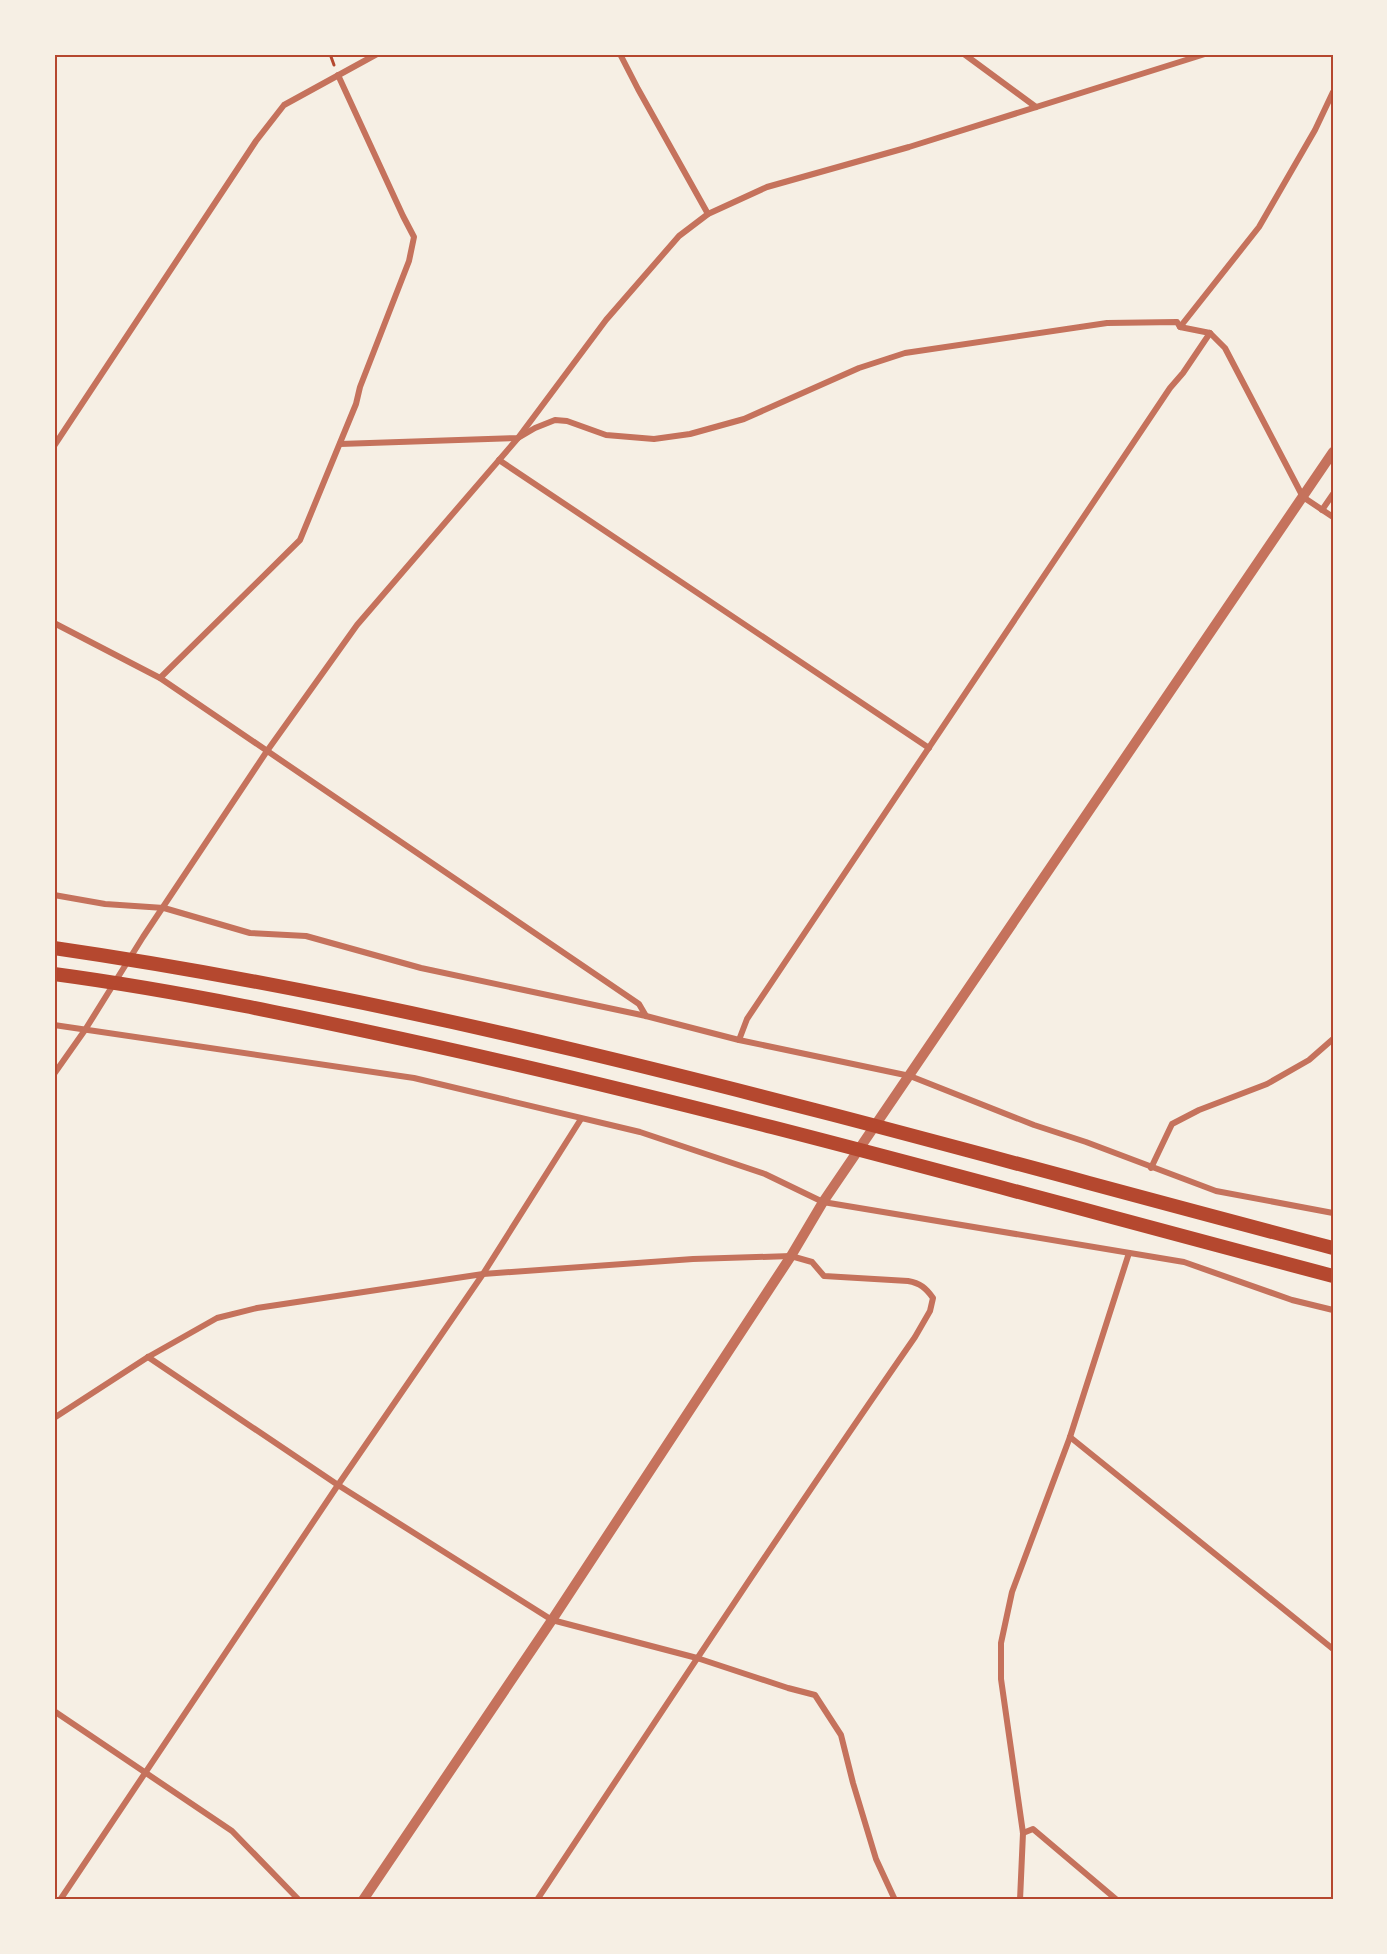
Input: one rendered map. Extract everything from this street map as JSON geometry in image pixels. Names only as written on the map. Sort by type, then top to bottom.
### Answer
[{"type":"highway","points":[[54,948],[196,969],[554,1045],[854,1119],[1069,1179],[1333,1248]]},
{"type":"highway","points":[[54,974],[302,1017],[534,1068],[837,1144],[1333,1276]]},
{"type":"street","points":[[54,446],[256,141],[284,105],[377,54]]},
{"type":"street","points":[[620,54],[708,214]]},
{"type":"street","points":[[964,54],[1036,107]]},
{"type":"street","points":[[54,1074],[267,751],[357,625],[518,438],[613,312],[679,236],[708,214],[767,187],[909,147],[1205,54]]},
{"type":"street","points":[[160,678],[300,540],[340,444],[409,261],[414,237],[402,216],[338,75]]},
{"type":"street","points":[[1180,327],[1259,227],[1315,130],[1333,92]]},
{"type":"street","points":[[340,444],[518,438],[555,420],[567,421],[606,435],[654,439],[690,434],[744,419],[859,368],[905,353],[1107,323],[1177,322],[1180,327],[1210,333],[1225,348],[1303,497],[1333,517]]},
{"type":"street","points":[[739,1040],[747,1019],[1170,388],[1210,333]]},
{"type":"street","points":[[363,1900],[552,1620],[791,1256],[823,1202],[1333,452]]},
{"type":"street","points":[[499,460],[929,748]]},
{"type":"street","points":[[1322,510],[1333,494]]},
{"type":"street","points":[[54,623],[160,678],[639,1004],[646,1016]]},
{"type":"street","points":[[54,895],[105,904],[164,908],[250,933],[306,936],[421,968],[910,1076],[1034,1125],[1216,1191],[1333,1213]]},
{"type":"street","points":[[54,1025],[414,1078],[640,1132],[765,1174],[823,1202],[1184,1262],[1292,1300],[1333,1310]]},
{"type":"street","points":[[1151,1168],[1172,1124],[1199,1110],[1267,1084],[1309,1060],[1333,1039]]},
{"type":"street","points":[[60,1900],[338,1485],[483,1274],[581,1119]]},
{"type":"street","points":[[1020,1900],[1023,1833],[1001,1679],[1001,1643],[1012,1592],[1070,1437],[1129,1253]]},
{"type":"street","points":[[54,1418],[148,1357],[217,1318],[257,1308],[483,1274],[693,1259],[791,1256],[812,1262],[824,1276],[918,1282],[933,1298],[930,1311],[915,1337],[788,1521],[767,1556],[537,1900]]},
{"type":"street","points":[[148,1357],[338,1485],[552,1620],[697,1658],[816,1695],[841,1735],[876,1859],[895,1900]]},
{"type":"street","points":[[1070,1437],[1333,1649]]},
{"type":"street","points":[[54,1711],[232,1832],[299,1900]]},
{"type":"street","points":[[1023,1833],[1033,1829],[1117,1900]]}]
